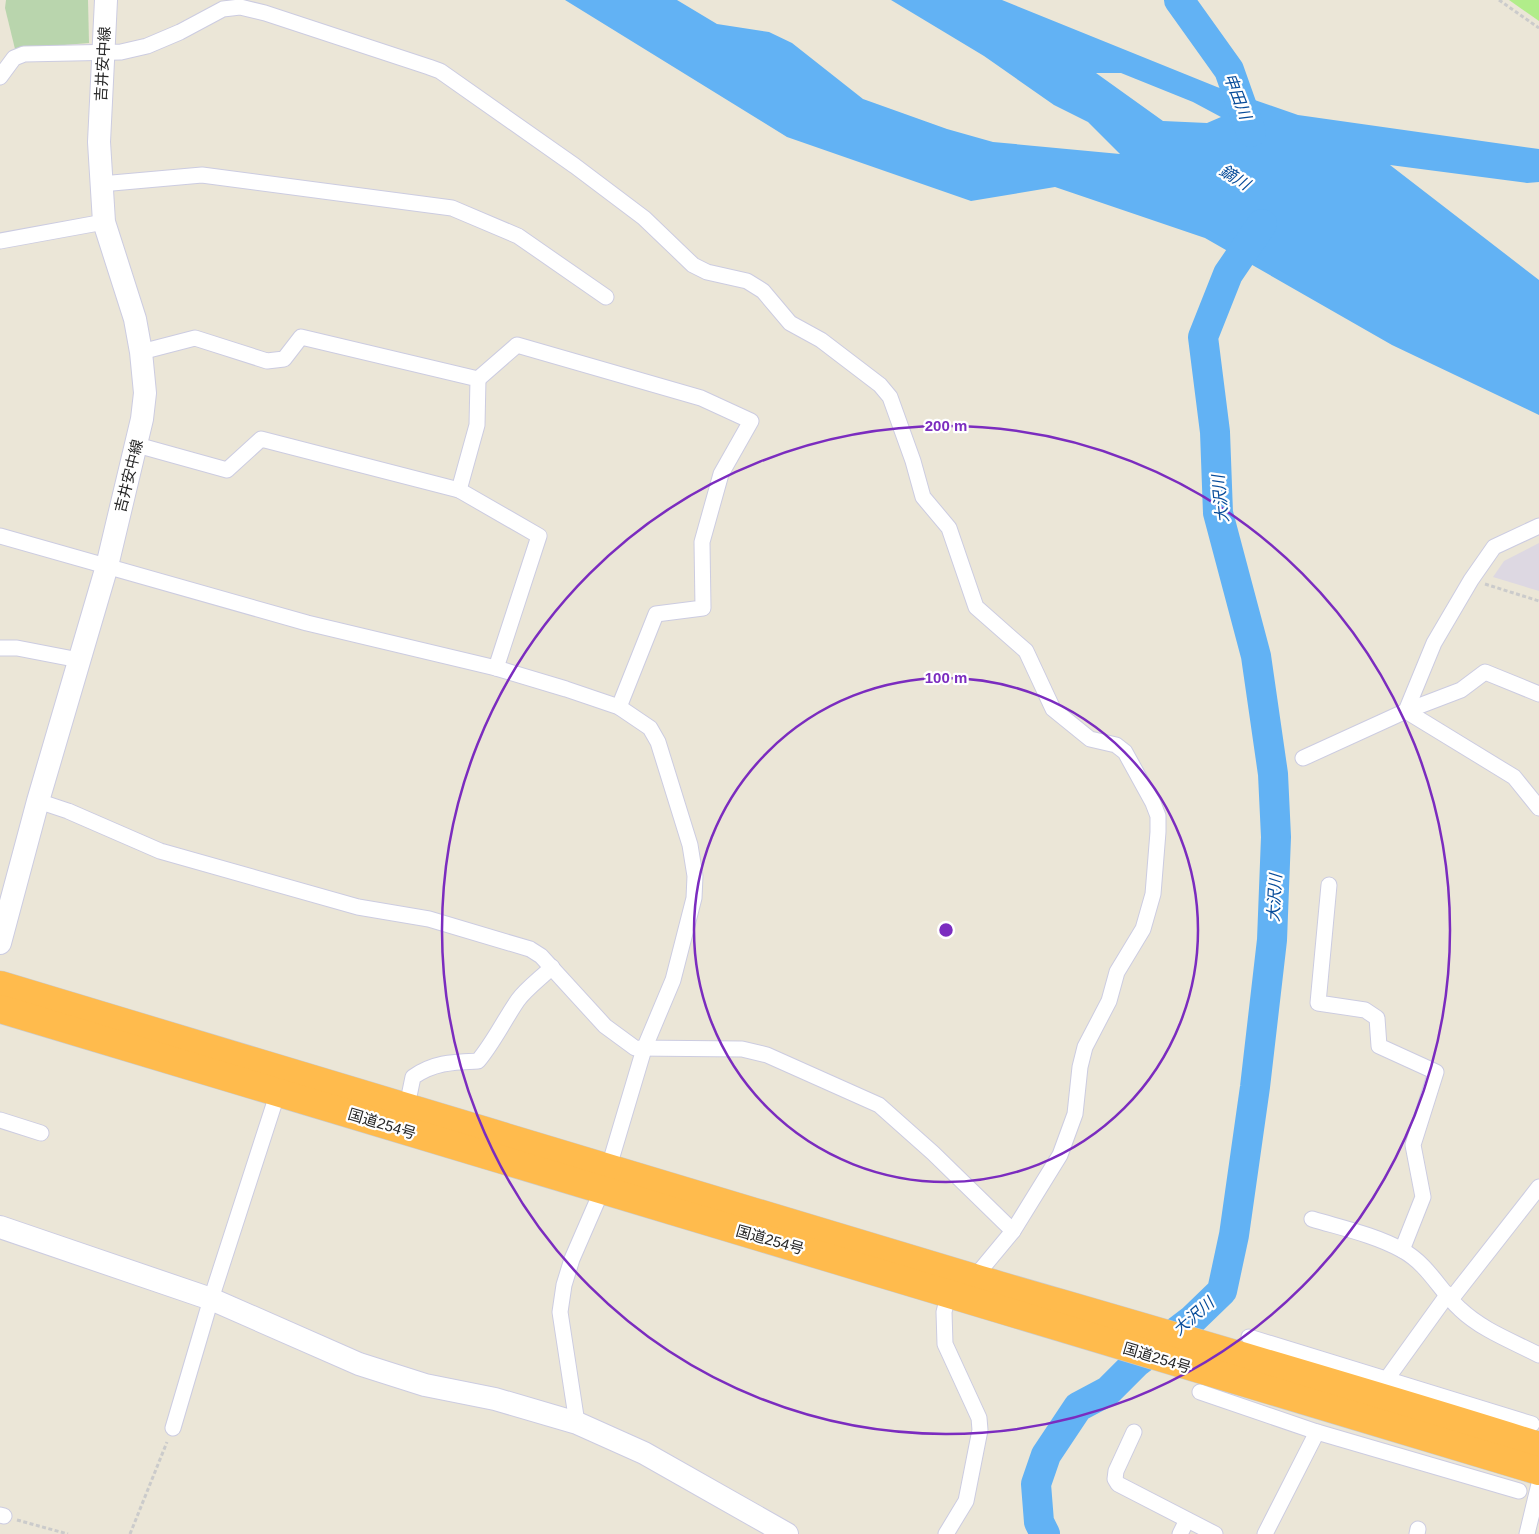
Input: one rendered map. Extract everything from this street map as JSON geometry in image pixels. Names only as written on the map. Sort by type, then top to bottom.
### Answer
[{"type":"highway","name":"国道254号","points":[[0,984],[407,1106],[605,1179],[1094,1339],[1202,1382],[1430,1439],[1539,1471]]},
{"type":"highway","name":"国道254号","points":[[0,1009],[278,1092],[1114,1317],[1238,1344],[1364,1391],[1536,1435]]},
{"type":"main road","name":"吉井安中線","points":[[0,943],[38,801],[107,566],[137,445],[145,393],[141,352],[135,319],[104,222],[99,142],[106,0]]},
{"type":"main road","points":[[0,1227],[211,1299],[359,1364],[425,1384],[495,1399],[576,1423],[644,1453],[772,1530]]},
{"type":"street","points":[[0,76],[14,58],[24,54],[62,52],[103,54],[147,46],[180,32],[223,9],[240,7],[265,13],[440,71],[583,172],[644,218],[692,265],[706,272],[747,281],[763,292],[790,323],[821,340],[880,385],[890,397],[913,461],[922,497],[949,528],[976,607],[1026,651],[1053,709],[1090,738],[1116,745],[1125,752],[1153,803],[1158,816],[1153,894],[1142,929],[1117,972],[1109,1001],[1085,1047],[1080,1067],[1080,1085],[1075,1114],[1060,1155],[1013,1231],[974,1278]]},
{"type":"street","points":[[101,184],[202,176],[452,208],[518,236],[606,297]]},
{"type":"street","points":[[0,241],[104,222]]},
{"type":"street","points":[[141,352],[195,338],[267,362],[284,359],[301,336],[478,379]]},
{"type":"street","points":[[458,490],[477,425],[478,379],[517,345],[701,398],[751,421],[721,474],[702,542],[703,608],[656,614],[619,706]]},
{"type":"street","points":[[137,445],[227,470],[261,439],[458,490],[539,536],[496,668]]},
{"type":"street","points":[[1406,711],[1434,643],[1471,580],[1494,547],[1539,526]]},
{"type":"street","points":[[0,536],[307,623],[496,668],[619,706],[650,728],[658,742],[690,845],[695,876],[694,898],[673,980],[644,1049],[605,1179],[572,1259],[564,1285],[560,1312],[576,1423]]},
{"type":"street","points":[[0,648],[18,648],[79,660]]},
{"type":"street","points":[[1303,758],[1406,711],[1461,690],[1485,672],[1539,694]]},
{"type":"street","points":[[1406,711],[1514,777],[1539,808]]},
{"type":"street","points":[[38,801],[68,811],[160,851],[358,907],[429,919],[530,949],[541,956],[552,967],[605,1026],[635,1048],[742,1049],[767,1055],[879,1105],[933,1153],[1013,1231]]},
{"type":"street","points":[[1329,885],[1318,1004],[1365,1010],[1377,1018],[1380,1046],[1436,1072],[1413,1145],[1423,1197],[1402,1250]]},
{"type":"street","points":[[407,1106],[413,1076],[425,1068],[445,1063],[478,1062],[492,1045],[504,1021],[520,998],[552,967]]},
{"type":"street","points":[[173,1428],[211,1299],[278,1092]]},
{"type":"street","points":[[0,1120],[41,1133]]},
{"type":"street","points":[[1386,1380],[1450,1296],[1539,1187]]},
{"type":"street","points":[[1312,1219],[1382,1241],[1402,1250],[1431,1273],[1474,1322],[1539,1355]]},
{"type":"street","points":[[946,1534],[966,1501],[980,1430],[979,1418],[945,1344],[944,1312],[949,1292]]},
{"type":"street","points":[[1238,1344],[1386,1380],[1536,1435]]},
{"type":"street","points":[[1202,1382],[1317,1432],[1519,1491]]},
{"type":"street","points":[[1134,1432],[1116,1471],[1115,1479],[1118,1484],[1215,1534]]},
{"type":"street","points":[[1265,1534],[1317,1432]]},
{"type":"street","points":[[1372,1448],[1430,1439]]},
{"type":"street","points":[[1527,1534],[1539,1484]]},
{"type":"street","points":[[1180,1534],[1186,1520]]},
{"type":"path","points":[[1499,0],[1539,28]]},
{"type":"path","points":[[1471,580],[1539,601]]},
{"type":"path","points":[[130,1534],[173,1428]]},
{"type":"path","points":[[2,1516],[68,1534]]},
{"type":"shaded area","points":[[1539,543],[1539,591],[1493,577],[1504,561]]},
{"type":"green space","points":[[6,0],[88,0],[89,43],[15,49],[5,8]]},
{"type":"green space","points":[[1509,0],[1539,0],[1539,21]]},
{"type":"water","name":"鏑川","points":[[565,0],[677,0],[717,24],[769,32],[792,43],[863,99],[947,129],[993,142],[1120,154],[1088,122],[1054,105],[984,56],[891,0],[1002,0],[1217,87],[1298,115],[1539,149],[1539,182],[1527,183],[1390,165],[1539,280],[1539,415],[1392,345],[1205,238],[1055,187],[971,201],[787,137]],"holes":[[[1096,73],[1121,73],[1193,102],[1221,117],[1207,123],[1163,121]]]},
{"type":"waterway","name":"申田川","points":[[1179,0],[1229,70],[1251,132]]},
{"type":"waterway","name":"大沢川","points":[[1045,1534],[1039,1522],[1036,1484],[1046,1455],[1078,1407],[1108,1391],[1137,1362],[1192,1320],[1222,1291],[1234,1235],[1255,1087],[1272,940],[1276,837],[1273,774],[1256,656],[1218,513],[1215,432],[1203,337],[1228,274],[1262,224]]}]
